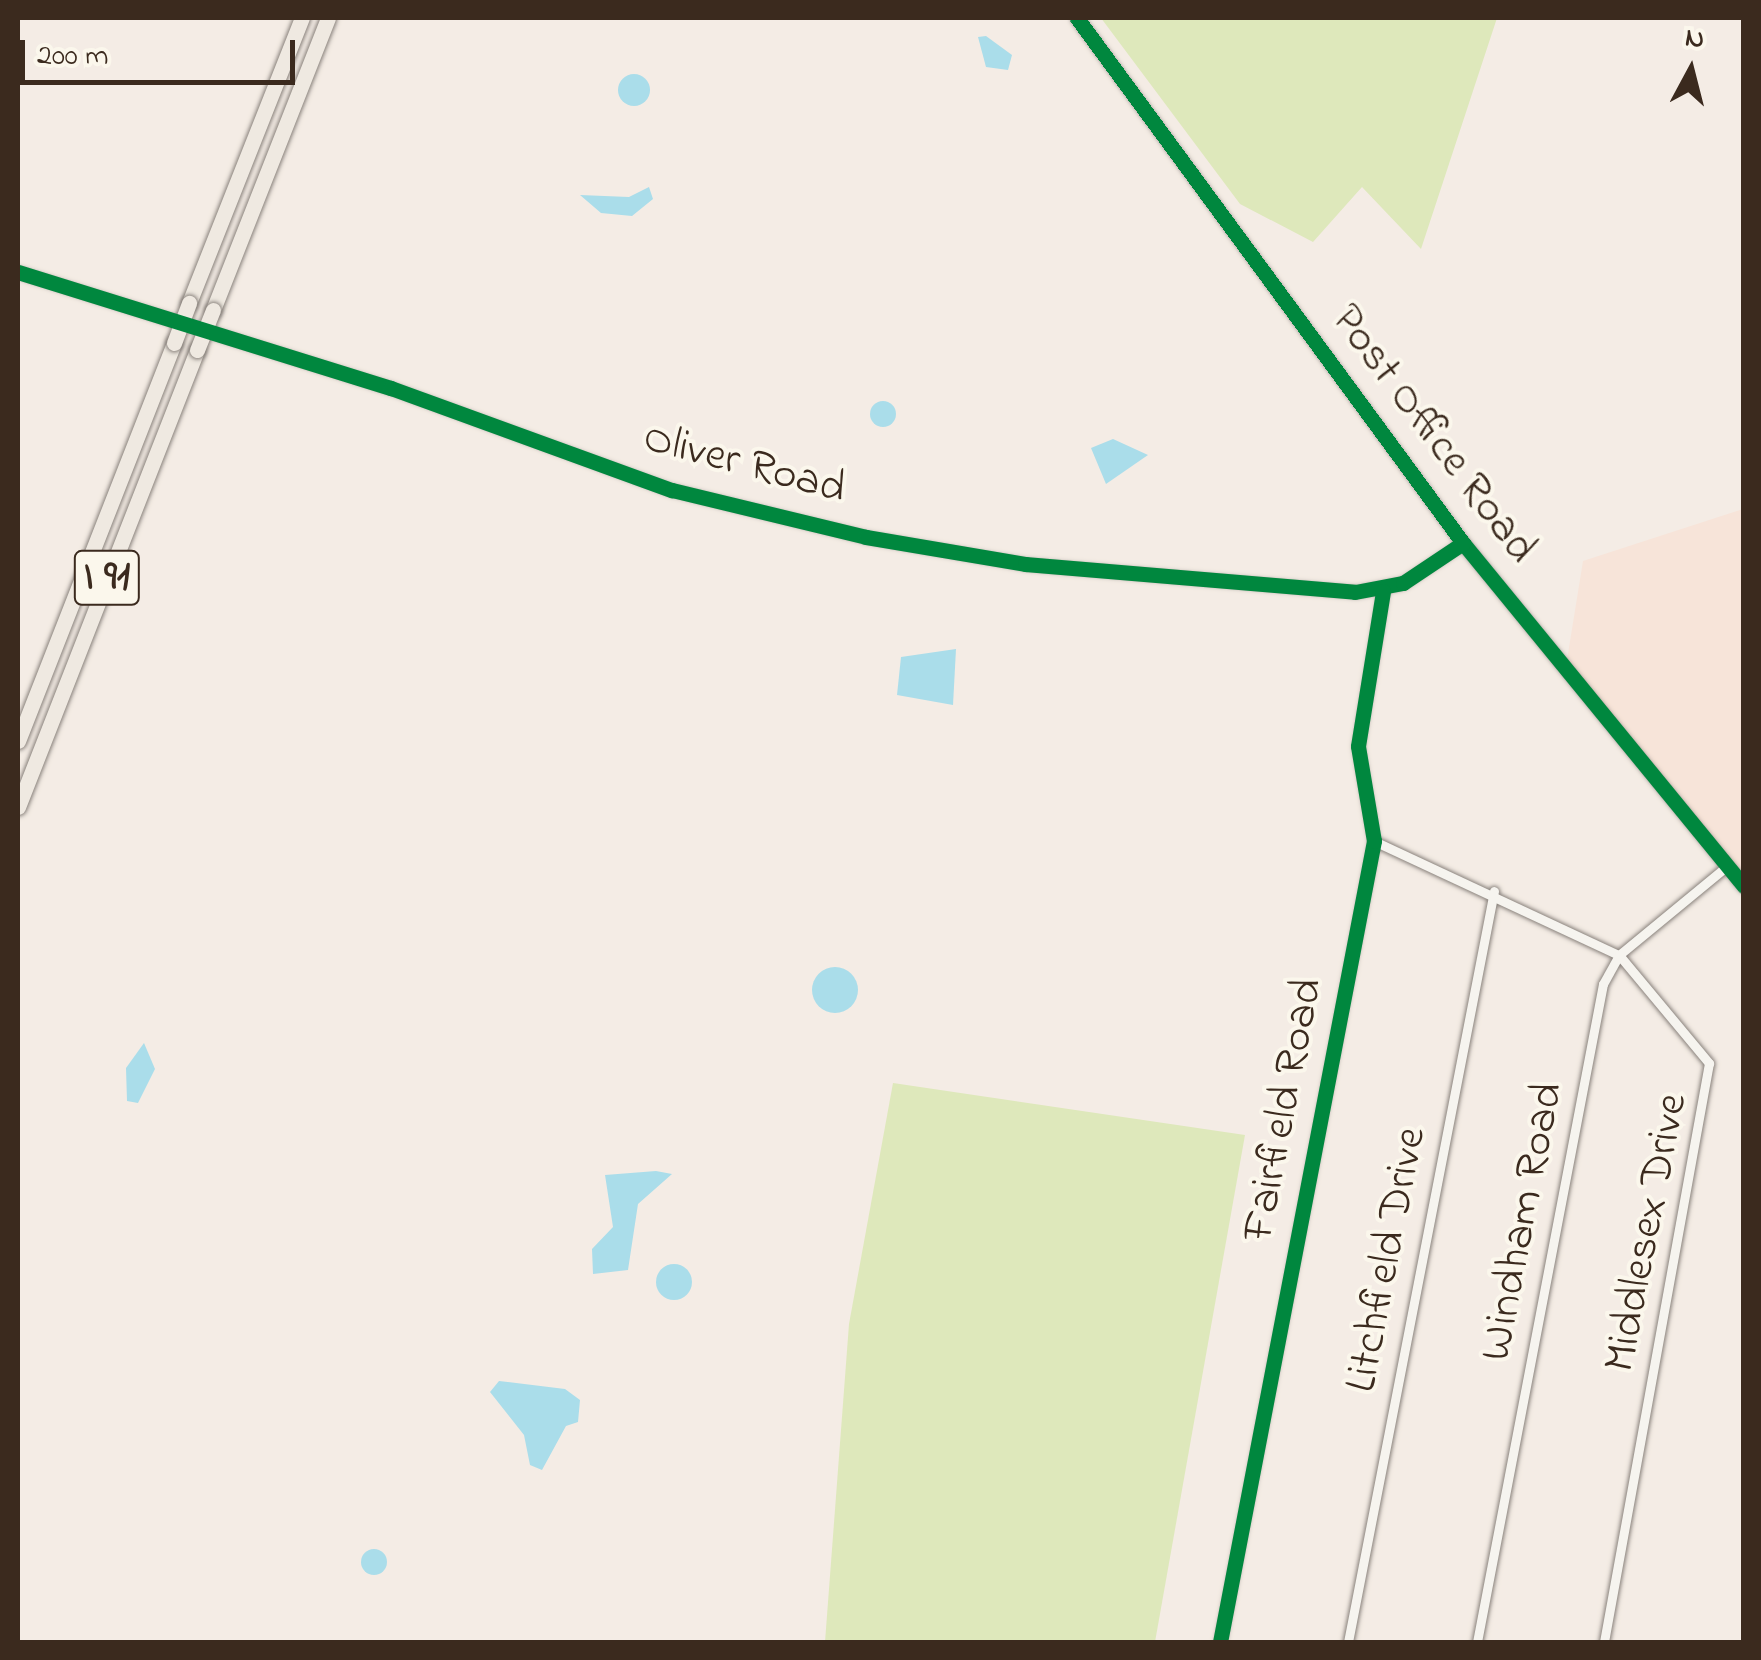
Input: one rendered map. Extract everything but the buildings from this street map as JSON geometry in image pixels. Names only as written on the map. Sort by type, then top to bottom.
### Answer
[{"type":"highway","name":"I 91","points":[[18,741],[302,18]]},
{"type":"highway","name":"I 91","points":[[18,807],[328,18]]},
{"type":"street","name":"Post Office Road","points":[[1077,18],[1464,542],[1744,886]]},
{"type":"street","name":"Oliver Road","points":[[18,272],[720,504],[1025,564],[1382,591]]},
{"type":"street","points":[[1382,591],[1464,542]]},
{"type":"street","name":"Fairfield Road","points":[[1220,1642],[1374,841],[1358,746],[1382,591]]},
{"type":"street","name":"Middlesex Drive","points":[[1374,841],[1494,890],[1620,955],[1711,1076],[1604,1642]]},
{"type":"street","name":"Windham Road","points":[[1477,1642],[1603,984],[1620,955],[1727,866]]},
{"type":"street","name":"Litchfield Drive","points":[[1348,1642],[1494,890]]},
{"type":"shaded area","points":[[1743,509],[1743,889],[1566,666],[1583,561]]},
{"type":"green space","points":[[1101,18],[1497,18],[1421,249],[1362,187],[1313,242],[1240,204]]},
{"type":"green space","points":[[893,1083],[1245,1135],[1155,1642],[825,1642],[849,1324]]},
{"type":"water","points":[[986,36],[1012,55],[1008,70],[986,67],[978,37]]},
{"type":"water","points":[[634,74],[646,78],[650,90],[646,102],[634,106],[622,102],[618,90],[622,78]]},
{"type":"water","points":[[649,187],[653,199],[632,216],[601,213],[580,195],[629,197]]},
{"type":"water","points":[[883,401],[893,404],[893,424],[883,427],[873,424],[870,414],[873,404]]},
{"type":"water","points":[[1113,439],[1148,455],[1106,484],[1091,448]]},
{"type":"water","points":[[956,649],[953,705],[897,695],[901,657]]},
{"type":"water","points":[[835,967],[851,974],[858,990],[851,1006],[835,1013],[819,1006],[812,990],[819,974]]},
{"type":"water","points":[[144,1043],[155,1069],[138,1103],[127,1101],[126,1068]]},
{"type":"water","points":[[656,1171],[672,1174],[638,1204],[628,1270],[593,1274],[592,1249],[613,1227],[605,1175]]},
{"type":"water","points":[[674,1264],[687,1269],[692,1282],[687,1295],[674,1300],[661,1295],[656,1282],[661,1269]]},
{"type":"water","points":[[499,1381],[565,1389],[580,1400],[578,1422],[566,1426],[542,1470],[530,1465],[524,1435],[490,1392]]},
{"type":"water","points":[[374,1549],[383,1553],[387,1562],[383,1571],[374,1575],[365,1571],[361,1562],[365,1553]]},
{"type":"cycle path","points":[[1077,18],[1463,543],[1744,886]]},
{"type":"cycle path","points":[[18,272],[391,388],[672,490],[866,537],[1025,564],[1355,592],[1403,583],[1463,543]]},
{"type":"cycle path","points":[[1220,1642],[1374,841],[1358,746],[1383,591]]}]
